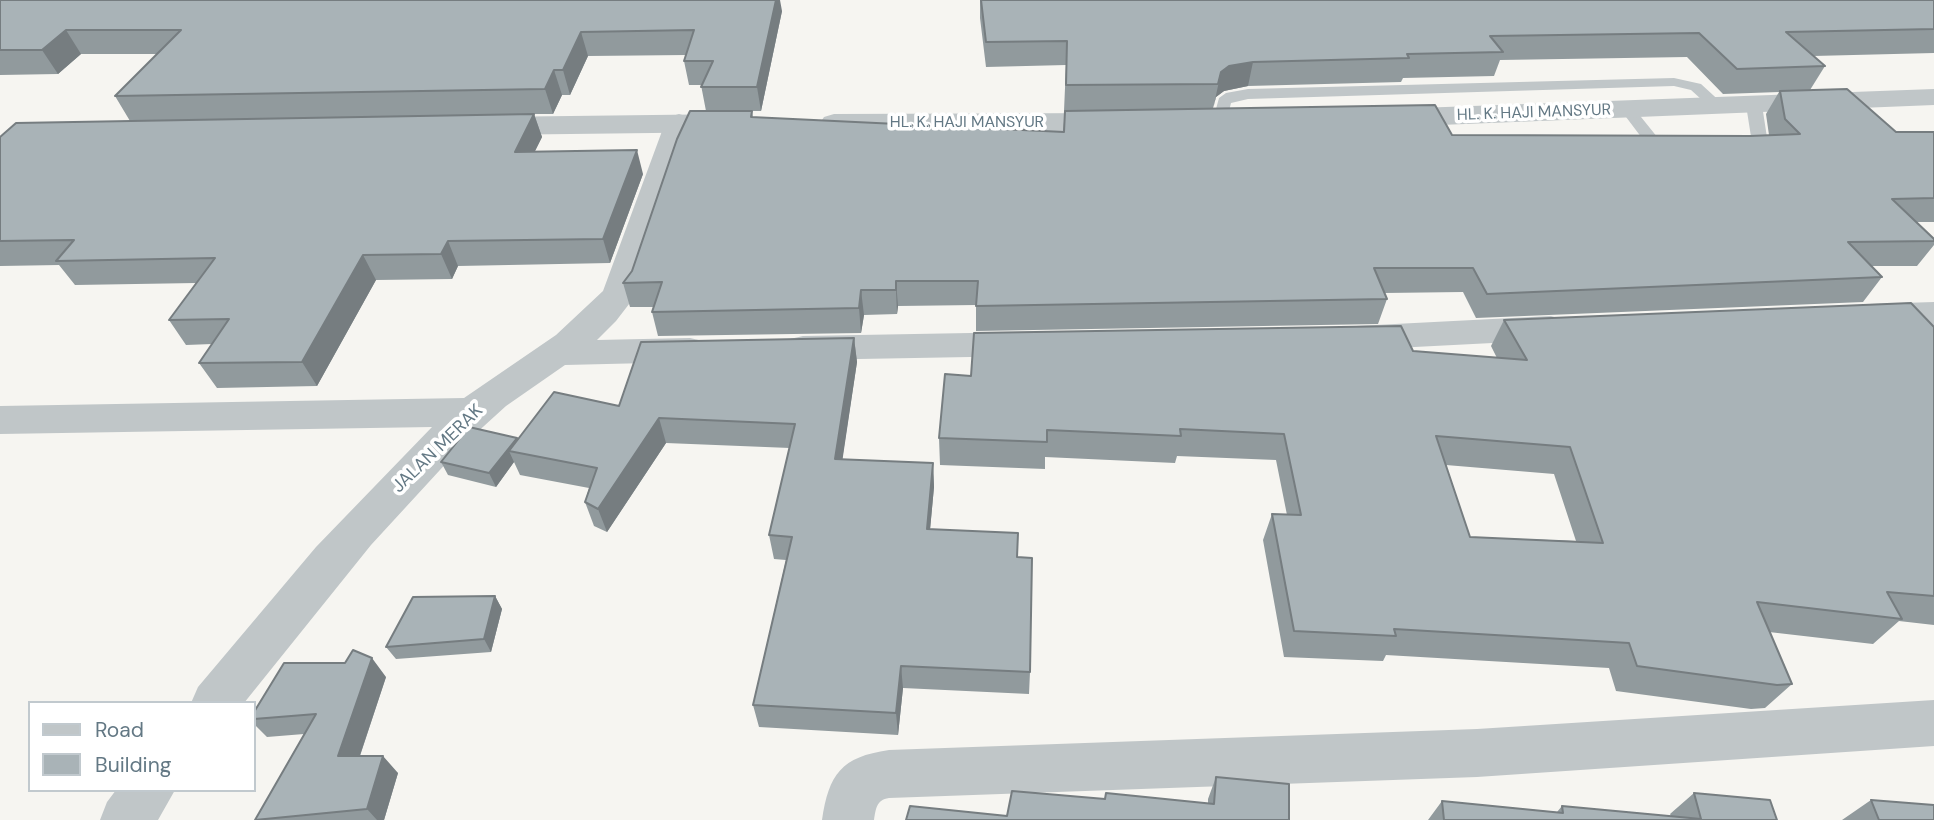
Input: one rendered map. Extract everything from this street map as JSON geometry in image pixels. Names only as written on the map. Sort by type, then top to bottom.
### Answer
[{"type":"street","name":"HL. K. HAJI MANSYUR","points":[[1360,118],[1934,97]]},
{"type":"street","points":[[1208,120],[1304,119]]},
{"type":"street","name":"HL. K. HAJI MANSYUR","points":[[803,123],[1142,121]]},
{"type":"street","name":"JALAN MERAK","points":[[217,701],[264,639],[367,520],[473,412],[558,353],[608,311],[620,295],[679,123]]},
{"type":"street","points":[[457,127],[762,123]]},
{"type":"street","points":[[1839,317],[1934,314]]},
{"type":"street","points":[[1318,339],[1586,326]]},
{"type":"street","points":[[766,349],[1056,344]]},
{"type":"street","points":[[558,353],[724,350]]},
{"type":"street","points":[[0,420],[473,412]]},
{"type":"street","points":[[848,820],[852,793],[870,777],[889,774],[1478,753],[1934,723]]},
{"type":"street","points":[[126,820],[147,792]]},
{"type":"lane","points":[[1208,120],[1231,96],[1454,88],[1674,82],[1696,87],[1717,106]]},
{"type":"lane","points":[[1454,88],[1480,115]]},
{"type":"lane","points":[[1724,152],[1753,149],[1760,144],[1754,105]]},
{"type":"lane","points":[[1628,110],[1667,151],[1633,151]]},
{"type":"building","points":[[0,0],[776,0],[757,87],[701,87],[713,61],[684,61],[694,30],[581,32],[563,70],[554,70],[545,89],[115,96],[181,30],[66,30],[42,50],[0,50]]},
{"type":"building","points":[[981,0],[1934,0],[1934,29],[1786,32],[1825,66],[1737,69],[1699,33],[1490,36],[1503,52],[1407,54],[1409,58],[1253,62],[1229,66],[1221,72],[1218,84],[1066,85],[1067,41],[986,42]]},
{"type":"building","points":[[1847,89],[1896,132],[1934,132],[1934,198],[1892,199],[1934,241],[1848,242],[1882,277],[1487,294],[1473,268],[1374,268],[1387,299],[976,306],[978,281],[896,281],[896,290],[861,290],[859,308],[652,312],[662,282],[623,283],[632,271],[677,139],[690,111],[752,111],[751,117],[1064,132],[1065,111],[1435,105],[1452,135],[1750,136],[1800,134],[1785,119],[1780,91]]},
{"type":"building","points":[[534,114],[515,152],[637,150],[603,239],[448,241],[441,254],[363,255],[302,362],[199,363],[229,319],[169,320],[215,258],[56,261],[74,240],[0,241],[0,137],[16,123]]},
{"type":"building","points":[[1911,303],[1934,327],[1934,596],[1887,592],[1902,619],[1757,602],[1792,684],[1777,685],[1637,666],[1629,643],[1394,629],[1396,636],[1294,631],[1272,514],[1301,515],[1284,434],[1180,429],[1181,436],[1047,430],[1047,442],[939,438],[945,374],[971,376],[974,333],[1401,326],[1413,351],[1527,360],[1504,320]],"holes":[[[1436,436],[1570,447],[1603,543],[1470,537]]]},
{"type":"building","points":[[854,338],[835,459],[933,463],[927,529],[1018,533],[1017,557],[1032,558],[1030,672],[901,666],[896,713],[753,705],[792,537],[769,535],[795,424],[659,418],[598,509],[585,502],[597,468],[509,451],[554,392],[619,406],[641,342]]},
{"type":"building","points":[[469,427],[517,438],[489,473],[441,462]]},
{"type":"building","points":[[495,596],[484,639],[386,647],[413,597]]},
{"type":"building","points":[[353,650],[372,658],[338,756],[383,756],[367,809],[255,820],[316,714],[256,719],[256,709],[284,663],[345,663]]},
{"type":"building","points":[[1216,777],[1289,784],[1289,820],[906,820],[910,806],[1007,816],[1012,791],[1105,799],[1106,793],[1214,804]]},
{"type":"building","points":[[1694,793],[1770,800],[1777,820],[1444,820],[1442,801],[1563,813],[1562,806],[1701,819]]},
{"type":"building","points":[[1871,800],[1934,805],[1934,820],[1879,820]]}]
